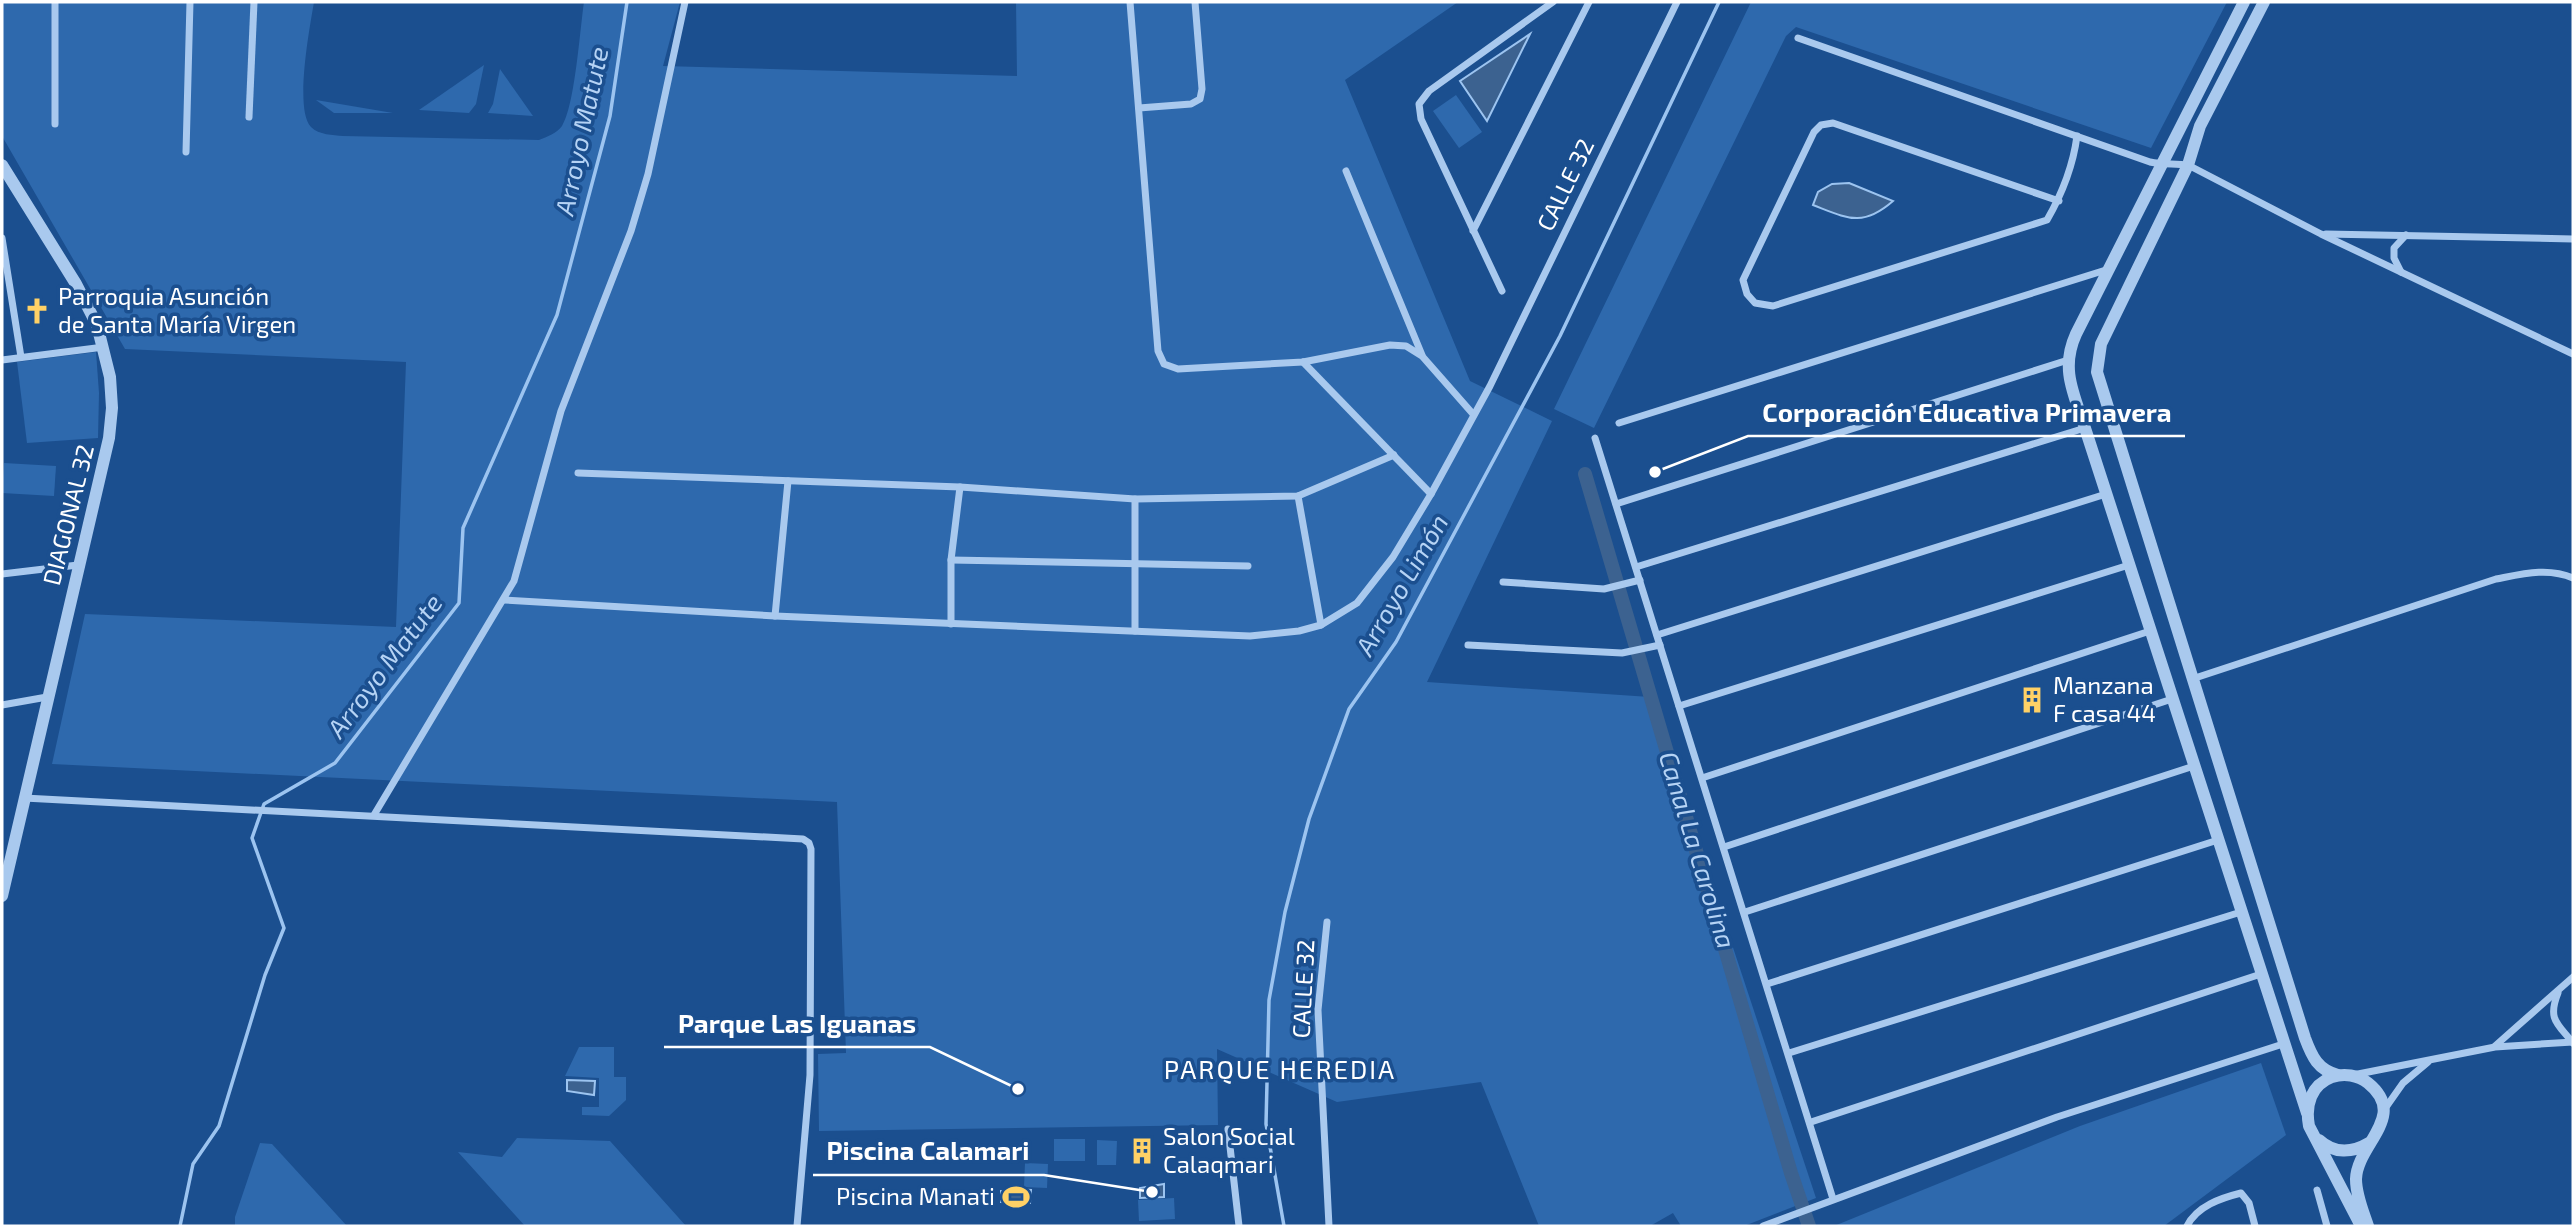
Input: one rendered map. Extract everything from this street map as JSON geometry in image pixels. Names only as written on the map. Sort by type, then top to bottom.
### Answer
[{"type":"street","points":[[55,2],[55,124]]},
{"type":"street","points":[[186,152],[190,2]]},
{"type":"street","points":[[249,117],[254,2]]},
{"type":"street","points":[[374,815],[514,581],[561,411],[631,231],[651,162],[685,2]]},
{"type":"street","points":[[1130,2],[1158,351],[1164,364],[1178,369],[1303,362],[1390,345],[1406,346],[1422,356],[1473,414]]},
{"type":"street","points":[[1139,108],[1191,104],[1200,99],[1202,89],[1195,2]]},
{"type":"street","points":[[1502,291],[1421,119],[1419,104],[1429,91],[1553,2]]},
{"type":"street","points":[[1473,231],[1589,2]]},
{"type":"street","name":"CALLE 32","points":[[504,600],[775,616],[1250,636],[1299,631],[1321,625],[1357,603],[1393,557],[1431,494],[1490,386],[1677,2]]},
{"type":"street","points":[[2244,2],[2071,345],[2068,375],[2309,1126],[2361,1226]]},
{"type":"street","points":[[2264,2],[2200,125],[2188,165],[2106,332],[2098,354],[2099,382],[2309,1051],[2323,1069],[2364,1079],[2381,1098],[2383,1122],[2361,1159],[2356,1178],[2368,1226]]},
{"type":"street","points":[[1798,38],[2161,165],[2172,162],[2188,165],[2321,234],[2573,354]]},
{"type":"street","points":[[2059,201],[1827,123],[1814,132],[1753,258],[1743,285],[1755,303],[1773,306],[2047,220],[2059,201],[2074,158],[2077,136]]},
{"type":"street","name":"DIAGONAL 32","points":[[2,166],[6,181],[88,304],[104,347],[111,397],[109,438],[2,896]]},
{"type":"street","points":[[1346,172],[1422,356]]},
{"type":"street","points":[[2321,234],[2573,239]]},
{"type":"street","points":[[2401,272],[2394,258],[2394,248],[2406,235]]},
{"type":"street","points":[[2,238],[21,358]]},
{"type":"street","points":[[1619,422],[2109,269]]},
{"type":"street","points":[[2,360],[104,347]]},
{"type":"street","points":[[1616,504],[2068,360]]},
{"type":"street","points":[[1303,362],[1431,494]]},
{"type":"street","points":[[1636,567],[2085,428]]},
{"type":"street","points":[[1595,438],[1833,1199]]},
{"type":"street","points":[[578,473],[960,487],[1135,499],[1298,496],[1394,455]]},
{"type":"street","points":[[775,616],[788,481]]},
{"type":"street","points":[[951,624],[951,560],[960,487]]},
{"type":"street","points":[[1657,635],[2106,494]]},
{"type":"street","points":[[1298,496],[1321,625]]},
{"type":"street","points":[[1135,499],[1135,631]]},
{"type":"street","points":[[2119,535],[2144,526]]},
{"type":"street","points":[[951,560],[1248,566]]},
{"type":"street","points":[[2,574],[78,565]]},
{"type":"street","points":[[1679,706],[2129,565]]},
{"type":"street","points":[[2192,679],[2496,579],[2537,572],[2564,574],[2573,578]]},
{"type":"street","points":[[1503,582],[1604,589],[1640,580]]},
{"type":"street","points":[[1702,778],[2150,631]]},
{"type":"street","points":[[1468,645],[1622,653],[1660,645]]},
{"type":"street","points":[[2,705],[47,697]]},
{"type":"street","points":[[1724,847],[2172,699]]},
{"type":"street","points":[[1745,912],[2194,766]]},
{"type":"street","points":[[24,798],[796,837],[808,843],[811,849],[810,1075],[797,1226]]},
{"type":"street","points":[[1767,984],[2218,840]]},
{"type":"street","points":[[1788,1052],[2241,912]]},
{"type":"street","name":"CALLE 32","points":[[1327,922],[1318,1010],[1329,1226]]},
{"type":"street","points":[[1811,1122],[2260,974]]},
{"type":"street","points":[[2494,1047],[2573,977]]},
{"type":"street","points":[[2559,990],[2553,1011],[2554,1021],[2573,1043]]},
{"type":"street","points":[[2307,1113],[2309,1100],[2316,1088],[2326,1080],[2494,1047],[2573,1043]]},
{"type":"street","points":[[1763,1226],[2057,1117],[2283,1044]]},
{"type":"street","points":[[2384,1110],[2403,1083],[2428,1062]]},
{"type":"street","points":[[1228,1129],[1239,1226]]},
{"type":"street","points":[[2315,1136],[2324,1145],[2335,1150],[2359,1149],[2370,1143]]},
{"type":"street","points":[[2317,1190],[2327,1226]]},
{"type":"street","points":[[2187,1226],[2193,1215],[2220,1198],[2241,1193],[2249,1203],[2255,1226]]},
{"type":"shaded area","points":[[2,2],[314,2],[303,86],[306,118],[314,130],[343,136],[539,140],[557,131],[567,116],[574,85],[584,2],[680,2],[663,66],[1017,76],[1016,2],[1458,2],[1345,80],[1470,381],[1552,421],[1427,682],[1650,697],[1816,1198],[1744,1226],[1681,1226],[1673,1213],[1650,1226],[1539,1226],[1481,1082],[1337,1102],[1217,1049],[1218,1125],[819,1131],[818,1054],[846,1053],[837,802],[52,764],[85,614],[396,627],[406,362],[125,349],[2,136]]},
{"type":"shaded area","points":[[1751,2],[2227,2],[2151,148],[1796,27],[1786,36],[1594,428],[1554,409]]},
{"type":"shaded area","points":[[1530,34],[1487,121],[1460,81]]},
{"type":"shaded area","points":[[484,65],[476,104],[469,113],[419,110]]},
{"type":"shaded area","points":[[500,69],[533,116],[488,113],[493,104]]},
{"type":"shaded area","points":[[1456,95],[1482,132],[1459,148],[1433,111]]},
{"type":"shaded area","points":[[316,100],[393,113],[334,113]]},
{"type":"shaded area","points":[[1849,183],[1893,201],[1863,218],[1845,217],[1813,205],[1818,192],[1832,184]]},
{"type":"shaded area","points":[[96,352],[98,438],[27,443],[17,362]]},
{"type":"shaded area","points":[[4,463],[56,466],[54,496],[2,493]]},
{"type":"shaded area","points":[[579,1047],[614,1047],[614,1077],[626,1077],[626,1100],[609,1116],[582,1115],[582,1107],[599,1107],[599,1078],[565,1076]]},
{"type":"shaded area","points":[[2261,1063],[2286,1135],[2164,1226],[1834,1226],[2080,1126]]},
{"type":"shaded area","points":[[567,1080],[595,1081],[594,1095],[567,1091]]},
{"type":"shaded area","points":[[517,1138],[610,1141],[686,1226],[525,1226],[458,1152],[502,1157]]},
{"type":"shaded area","points":[[1054,1139],[1085,1139],[1085,1161],[1054,1161]]},
{"type":"shaded area","points":[[1097,1140],[1117,1141],[1116,1165],[1097,1165]]},
{"type":"shaded area","points":[[260,1143],[272,1144],[347,1226],[235,1226],[235,1217]]},
{"type":"shaded area","points":[[1025,1163],[1048,1164],[1047,1188],[1024,1187]]},
{"type":"shaded area","points":[[1164,1184],[1164,1197],[1140,1198],[1140,1188]]},
{"type":"shaded area","name":"Piscina Manati","points":[[1012,1189],[1031,1190],[1030,1203],[1001,1202],[1001,1191],[1011,1192]]},
{"type":"shaded area","points":[[1174,1198],[1175,1219],[1139,1221],[1138,1200]]},
{"type":"waterway","name":"Arroyo Matute","points":[[180,1226],[193,1164],[219,1126],[265,975],[284,928],[252,838],[264,804],[335,763],[459,603],[463,528],[557,315],[610,116],[627,2]]},
{"type":"waterway","name":"Arroyo Limón","points":[[1284,1226],[1266,1124],[1269,1000],[1285,912],[1309,819],[1349,709],[1396,642],[1560,336],[1719,2]]},
{"type":"waterway","name":"Canal La Carolina","points":[[1585,474],[1791,1173],[1809,1226]]},
{"type":"place","name":"Parroquia Asunción de Santa María Virgen","points":[[37,311]]},
{"type":"place","name":"Corporación Educativa Primavera","points":[[1655,472]]},
{"type":"place","name":"Manzana F casa 44","points":[[2032,700]]},
{"type":"place","name":"Parque Las Iguanas","points":[[1018,1089]]},
{"type":"place","name":"Salon Social Calaqmari","points":[[1142,1151]]},
{"type":"place","name":"Piscina Calamari","points":[[1152,1192]]},
{"type":"place","name":"Piscina Manati","points":[[1016,1197]]},
{"type":"district","name":"PARQUE HEREDIA","points":[[1280,1070]]}]
